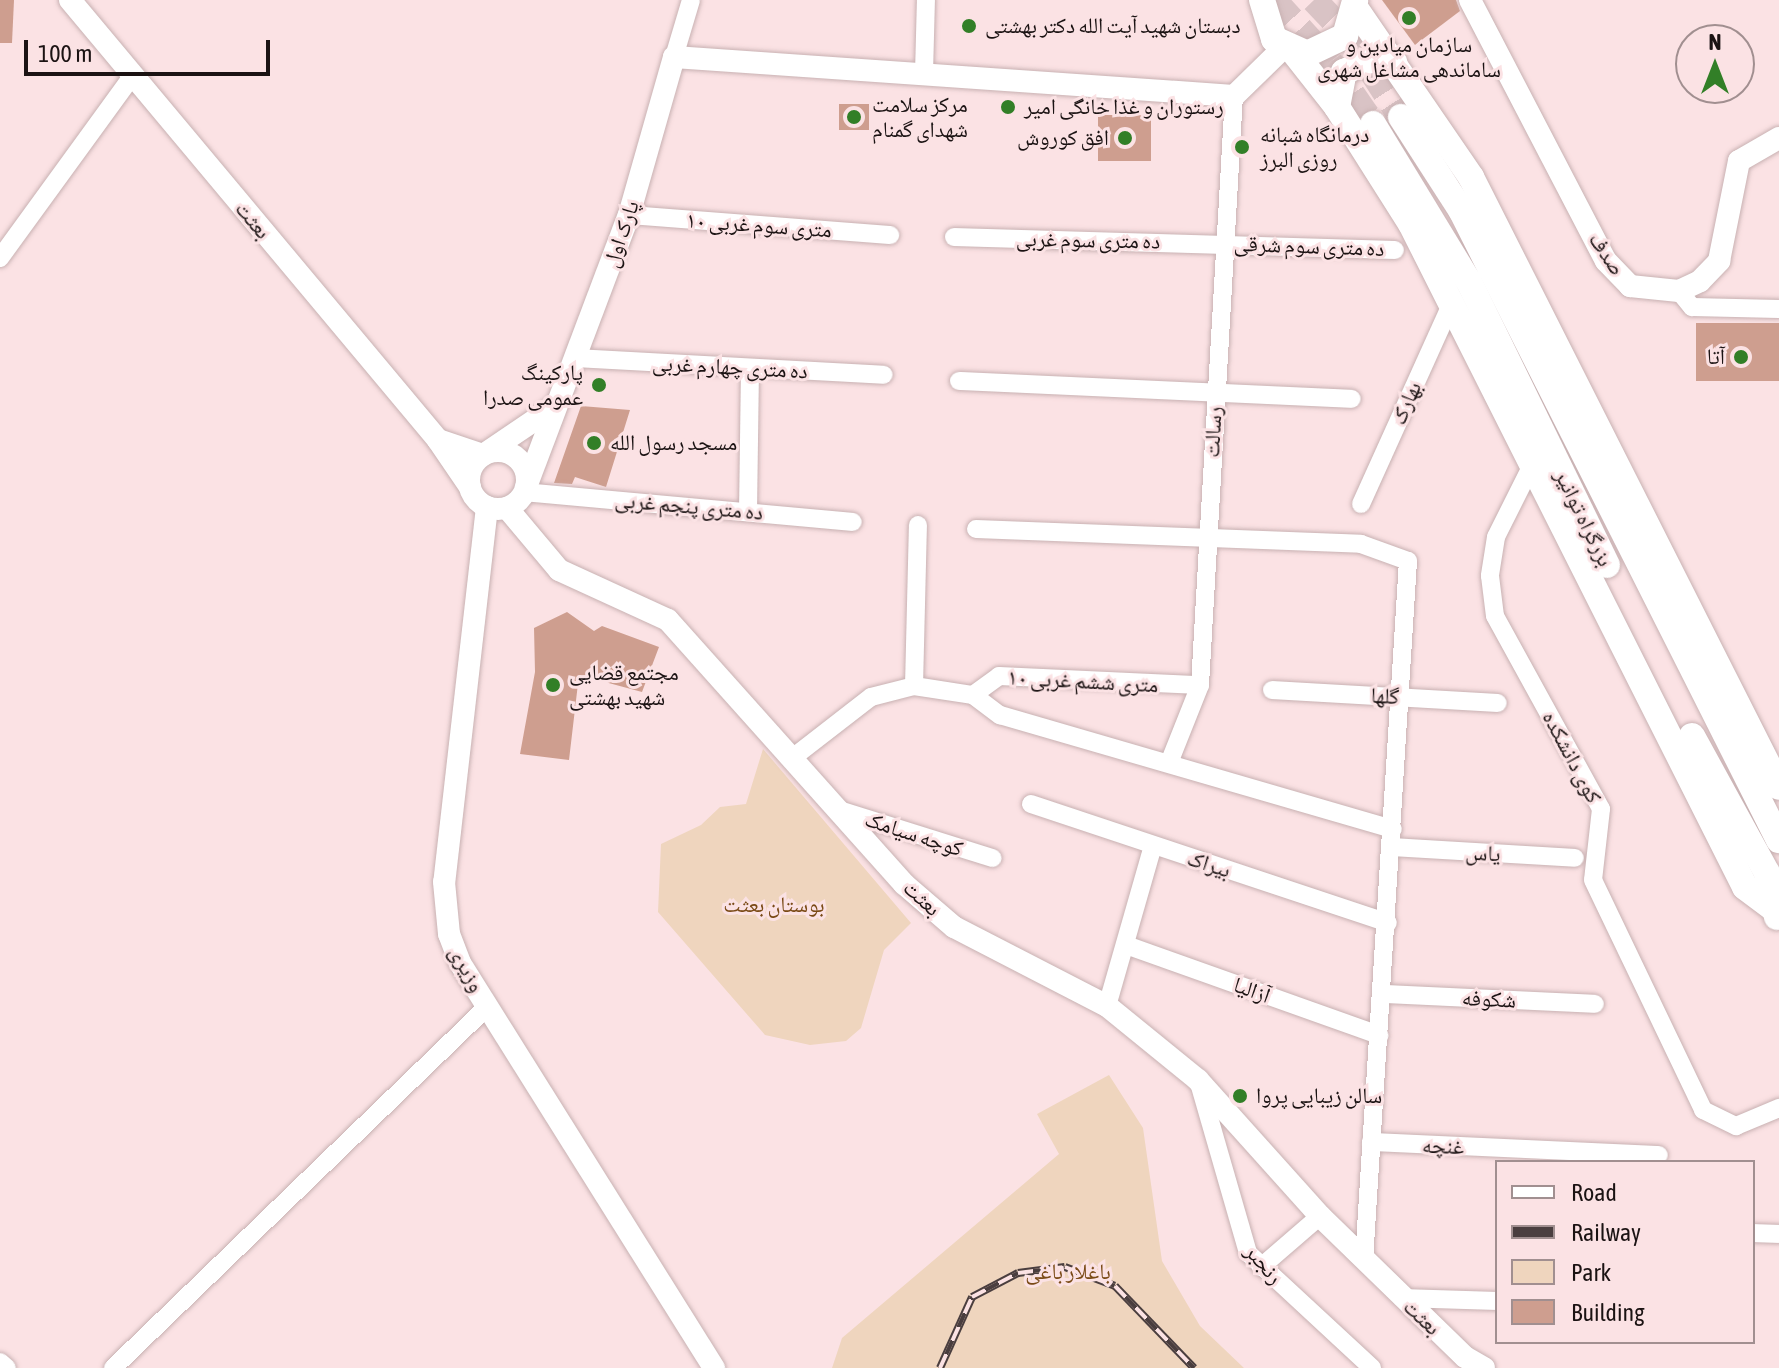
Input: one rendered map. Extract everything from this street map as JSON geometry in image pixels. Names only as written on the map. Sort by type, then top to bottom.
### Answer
[{"type":"highway","points":[[1288,49],[1335,46],[1356,4]]},
{"type":"highway","points":[[1356,4],[1471,177],[1779,787]]},
{"type":"highway","points":[[1258,6],[1288,49],[1337,107],[1452,302],[1745,887],[1776,914]]},
{"type":"highway","points":[[1337,107],[1336,89],[1351,66],[1376,57],[1394,62]]},
{"type":"highway","name":"بزرگراه توانیر","points":[[1401,117],[1461,210],[1779,840]]},
{"type":"highway","name":"بزرگراه توانیر","points":[[1373,124],[1468,280],[1705,763],[1767,873],[1776,914]]},
{"type":"main road","name":"بعثت","points":[[70,0],[438,440],[470,487]]},
{"type":"main road","name":"صدف","points":[[1470,0],[1606,261],[1630,286],[1679,291]]},
{"type":"main road","points":[[674,57],[1234,96],[1288,49]]},
{"type":"main road","name":"پارک اول","points":[[525,489],[629,215],[674,57]]},
{"type":"main road","points":[[1679,291],[1700,281],[1719,261],[1739,161],[1779,138]]},
{"type":"main road","points":[[438,440],[483,455],[501,452],[518,460],[525,489],[497,507],[470,487],[471,468],[483,455],[554,407]]},
{"type":"main road","name":"بعثت","points":[[497,507],[559,570],[668,620],[904,884],[954,927],[1107,1006],[1198,1080],[1320,1216],[1402,1298],[1484,1368]]},
{"type":"main road","name":"وزیری","points":[[497,507],[444,882],[449,934],[488,1006],[714,1368]]},
{"type":"street","points":[[674,57],[691,0]]},
{"type":"street","points":[[924,74],[926,0]]},
{"type":"street","points":[[0,258],[132,76]]},
{"type":"street","name":"رسالت","points":[[1169,763],[1200,685],[1222,243],[1234,96]]},
{"type":"street","name":"۱۰ متری سوم غربی","points":[[629,215],[890,235]]},
{"type":"street","name":"ده متری سوم غربی","points":[[954,237],[1222,243]]},
{"type":"street","name":"ده متری سوم شرقی","points":[[1222,243],[1395,250]]},
{"type":"street","points":[[1679,291],[1692,307],[1779,309]]},
{"type":"street","name":"بهارک","points":[[1361,504],[1452,302]]},
{"type":"street","name":"ده متری چهارم غربی","points":[[575,358],[884,375]]},
{"type":"street","points":[[748,512],[750,368]]},
{"type":"street","points":[[959,381],[1352,399]]},
{"type":"street","name":"کوی دانشکده","points":[[1534,461],[1496,537],[1490,576],[1495,616],[1601,809],[1593,880],[1703,1110],[1736,1126],[1778,1111]]},
{"type":"street","name":"ده متری پنجم غربی","points":[[525,489],[853,522]]},
{"type":"street","points":[[914,686],[918,525]]},
{"type":"street","points":[[976,529],[1361,544],[1408,561],[1384,994],[1364,1260]]},
{"type":"street","name":"۱۰ متری ششم غربی","points":[[973,695],[999,676],[1200,685]]},
{"type":"street","points":[[791,759],[871,697],[914,686],[973,695],[1000,715],[1169,763],[1392,838]]},
{"type":"street","name":"گلها","points":[[1272,690],[1498,703]]},
{"type":"street","name":"بیراک","points":[[1031,804],[1388,923]]},
{"type":"street","name":"کوچه سیامک","points":[[836,809],[992,858]]},
{"type":"street","name":"یاس","points":[[1392,838],[1575,858]]},
{"type":"street","points":[[1107,1006],[1153,846]]},
{"type":"street","name":"آزالیا","points":[[1126,945],[1379,1035]]},
{"type":"street","name":"شکوفه","points":[[1384,994],[1595,1004]]},
{"type":"street","points":[[113,1368],[488,1006]]},
{"type":"street","name":"رنجبر","points":[[1198,1080],[1240,1234],[1261,1267],[1372,1368]]},
{"type":"street","name":"غنچه","points":[[1371,1142],[1659,1155]]},
{"type":"street","points":[[1261,1267],[1320,1216]]},
{"type":"street","points":[[1755,1233],[1779,1234]]},
{"type":"street","points":[[1402,1298],[1495,1301]]},
{"type":"street","points":[[0,1362],[7,1368]]},
{"type":"green space","name":"بوستان بعثت","points":[[763,749],[911,923],[884,950],[861,1028],[846,1041],[810,1045],[765,1035],[658,912],[661,844],[701,825],[720,807],[746,804]]},
{"type":"green space","name":"باغلار باغی","points":[[1109,1075],[1143,1128],[1162,1261],[1200,1326],[1244,1368],[832,1368],[842,1338],[1059,1154],[1037,1114]]},
{"type":"building","points":[[0,0],[14,0],[12,43],[0,43]]},
{"type":"building","name":"سازمان میادین و ساماندهی مشاغل شهری","points":[[1382,0],[1456,0],[1460,11],[1415,45]]},
{"type":"building","name":"مرکز سلامت شهدای گمنام","points":[[839,104],[869,104],[869,130],[839,130]]},
{"type":"building","name":"افق کوروش","points":[[1098,115],[1151,115],[1151,161],[1098,161]]},
{"type":"building","points":[[1696,323],[1779,323],[1779,381],[1696,381]]},
{"type":"building","name":"مسجد رسول الله","points":[[581,406],[630,410],[606,487],[575,477],[572,484],[554,483]]},
{"type":"building","name":"مجتمع قضایی شهید بهشتی","points":[[567,612],[594,631],[602,626],[659,647],[642,692],[579,675],[569,760],[520,754],[535,672],[534,628]]},
{"type":"tunnel","points":[[1274,0],[1330,62],[1373,124]]},
{"type":"tunnel","points":[[1314,0],[1350,38],[1401,117]]},
{"type":"railway","points":[[940,1368],[972,1297],[1018,1273],[1065,1267],[1115,1286],[1194,1368]]},
{"type":"place","name":"سازمان میادین و ساماندهی مشاغل شهری","points":[[1409,18]]},
{"type":"place","name":"دبستان شهید آیت الله دکتر بهشتی","points":[[969,26]]},
{"type":"place","name":"رستوران و غذا خانگی امیر","points":[[1008,107]]},
{"type":"place","name":"مرکز سلامت شهدای گمنام","points":[[854,117]]},
{"type":"place","name":"افق کوروش","points":[[1125,138]]},
{"type":"place","name":"درمانگاه شبانه روزی البرز","points":[[1242,147]]},
{"type":"place","name":"آتا","points":[[1741,357]]},
{"type":"place","name":"پارکینگ عمومی صدرا","points":[[599,385]]},
{"type":"place","name":"مسجد رسول الله","points":[[594,443]]},
{"type":"place","name":"مجتمع قضایی شهید بهشتی","points":[[553,685]]},
{"type":"place","name":"سالن زيبايى پروا","points":[[1240,1096]]}]
